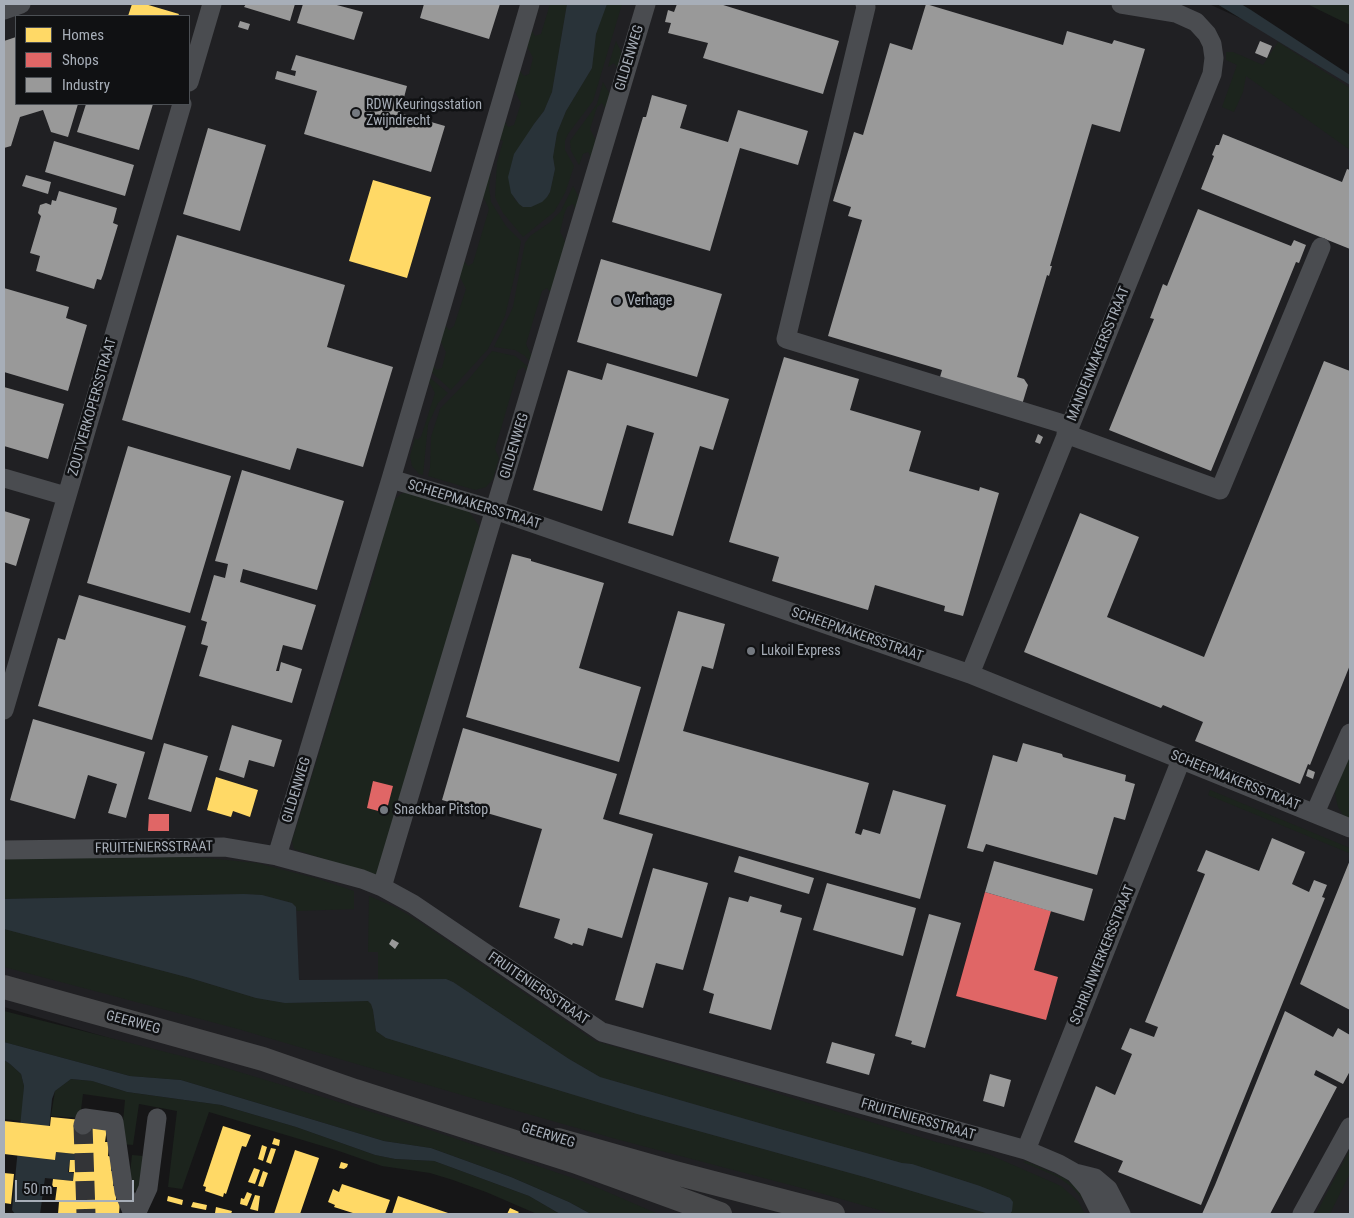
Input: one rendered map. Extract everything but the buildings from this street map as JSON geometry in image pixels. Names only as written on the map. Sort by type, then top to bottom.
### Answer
[{"type":"main road","name":"GEERWEG","points":[[4,987],[263,1059],[354,1091],[574,1161],[720,1214]]},
{"type":"main road","name":"GEERWEG","points":[[263,1059],[358,1077],[555,1139],[675,1173],[833,1214]]},
{"type":"street","points":[[4,10],[22,4]]},
{"type":"street","points":[[190,79],[212,4]]},
{"type":"street","name":"GILDENWEG","points":[[277,856],[391,479],[530,4]]},
{"type":"street","name":"GILDENWEG","points":[[382,887],[646,4]]},
{"type":"street","points":[[865,4],[866,7],[786,339],[1068,430],[1220,490],[1321,247]]},
{"type":"street","name":"MANDENMAKERSSTRAAT","points":[[970,674],[1212,74],[1214,58],[1212,44],[1207,34],[1196,22],[1176,13],[1121,4]]},
{"type":"street","name":"ZOUTVERKOPERSSTRAAT","points":[[4,710],[182,105]]},
{"type":"street","points":[[4,478],[66,496]]},
{"type":"street","name":"SCHEEPMAKERSSTRAAT","points":[[391,479],[495,510],[970,674],[1350,828]]},
{"type":"street","name":"SCHEEPMAKERSSTRAAT","points":[[1315,813],[1350,733]]},
{"type":"street","name":"SCHRIJNWERKERSSTRAAT","points":[[1026,1150],[1181,760]]},
{"type":"street","name":"FRUITENIERSSTRAAT","points":[[4,850],[224,847],[277,856],[362,879],[382,887],[413,904],[602,1032],[1026,1150],[1075,1173],[1095,1178],[1108,1189],[1121,1214]]},
{"type":"street","points":[[135,1214],[148,1188],[157,1118]]},
{"type":"street","points":[[84,1121],[114,1122],[124,1192],[135,1214]]},
{"type":"street","points":[[1302,1214],[1350,1127]]},
{"type":"street","name":"FRUITENIERSSTRAAT","points":[[1075,1173],[1088,1188],[1101,1214]]},
{"type":"shaded area","points":[[4,4],[1209,4],[1279,36],[1350,80],[1350,1214],[613,1214],[231,1074],[4,1007]]},
{"type":"shaded area","points":[[550,4],[567,4],[552,92],[544,111],[534,124],[514,199],[523,207],[547,197],[550,192],[555,169],[553,157],[557,133],[566,111],[592,68],[596,34],[600,20],[607,4],[622,4],[593,101],[568,134],[565,141],[565,150],[574,166],[565,193],[554,212],[523,237],[503,213],[495,197],[497,162],[503,141],[498,139],[503,122],[508,127],[514,125],[521,103],[513,88],[520,71],[524,76],[529,74],[533,58],[526,44],[532,31],[535,36],[541,34]]},
{"type":"shaded area","points":[[567,4],[607,4],[596,34],[592,68],[566,111],[557,133],[553,157],[555,169],[550,192],[542,202],[531,207],[523,207],[511,193],[508,177],[514,154],[544,111],[552,92]]},
{"type":"shaded area","points":[[1217,4],[1241,4],[1251,10],[1350,75],[1350,85]]},
{"type":"shaded area","points":[[1307,4],[1350,4],[1350,25]]},
{"type":"shaded area","points":[[616,41],[623,56],[618,69],[614,63],[608,67]]},
{"type":"shaded area","points":[[1278,42],[1350,88],[1350,150],[1246,76],[1243,92],[1234,112],[1222,107],[1237,65],[1226,60],[1226,52],[1233,52],[1263,65]]},
{"type":"shaded area","points":[[603,82],[611,96],[605,108],[602,103],[597,107],[590,129],[597,143],[591,157],[588,152],[583,154],[579,165],[571,151],[570,141],[597,104]]},
{"type":"shaded area","points":[[493,154],[489,187],[491,202],[506,226],[521,241],[505,316],[488,349],[451,390],[429,370],[434,366],[436,370],[442,368],[446,352],[439,338],[444,324],[449,330],[454,326],[466,289],[459,275],[464,261],[468,266],[473,263],[489,209],[483,196]]},
{"type":"shaded area","points":[[573,186],[581,201],[576,211],[573,204],[567,207],[564,215],[560,232],[567,245],[551,293],[547,288],[542,291],[526,344],[533,359],[532,364],[525,356],[515,350],[494,347],[513,307],[525,243],[530,236],[549,223],[561,211]]},
{"type":"shaded area","points":[[492,351],[515,356],[531,369],[527,373],[524,367],[518,370],[495,449],[499,458],[493,479],[486,487],[475,490],[428,476],[431,437],[440,409]]},
{"type":"shaded area","points":[[428,376],[448,393],[438,403],[428,425],[423,475],[419,474],[412,466],[410,456],[415,438],[417,440],[421,437],[435,393],[427,378]]},
{"type":"shaded area","points":[[410,491],[468,510],[479,526],[478,542],[380,878],[294,849],[292,841],[375,571],[388,506],[401,494]]},
{"type":"shaded area","points":[[1350,753],[1350,820],[1343,815],[1338,807],[1335,794]]},
{"type":"shaded area","points":[[1210,790],[1350,848],[1349,853],[1208,795]]},
{"type":"shaded area","points":[[177,857],[257,863],[319,879],[354,891],[354,909],[297,911],[292,903],[262,895],[244,894],[4,899],[4,859]]},
{"type":"shaded area","points":[[262,895],[292,903],[296,907],[299,980],[446,979],[600,1077],[780,1129],[902,1163],[912,1164],[980,1186],[1010,1198],[1013,1202],[1012,1211],[1010,1214],[989,1214],[868,1178],[637,1114],[386,1038],[376,1031],[373,1010],[368,1001],[285,1003],[256,998],[190,978],[4,929],[4,899]]},
{"type":"shaded area","points":[[369,896],[395,907],[420,922],[595,1041],[763,1089],[936,1142],[988,1154],[1061,1186],[1078,1201],[1085,1214],[1010,1214],[1012,1211],[1010,1198],[980,1186],[912,1164],[902,1163],[780,1129],[600,1077],[446,979],[378,979],[378,952],[368,952]]},
{"type":"shaded area","points":[[4,929],[190,978],[256,998],[285,1003],[368,1001],[373,1010],[376,1031],[386,1038],[637,1114],[868,1178],[989,1214],[893,1214],[616,1139],[238,1029],[4,967]]},
{"type":"shaded area","points":[[4,1011],[213,1064],[421,1127],[582,1181],[658,1214],[591,1214],[569,1202],[511,1177],[431,1148],[384,1141],[181,1080],[130,1076],[4,1042]]},
{"type":"shaded area","points":[[4,1042],[130,1076],[181,1080],[384,1141],[431,1148],[511,1177],[569,1202],[591,1214],[560,1214],[529,1196],[434,1161],[395,1159],[375,1155],[296,1127],[221,1105],[127,1092],[92,1081],[71,1079],[55,1091],[52,1099],[46,1159],[55,1160],[56,1152],[76,1154],[75,1160],[70,1160],[68,1172],[74,1173],[73,1181],[45,1178],[40,1214],[15,1214],[12,1210],[24,1086],[21,1074],[4,1060]]},
{"type":"shaded area","points":[[4,1060],[21,1074],[24,1086],[22,1121],[4,1119]]},
{"type":"shaded area","points":[[71,1079],[92,1081],[127,1092],[221,1105],[296,1127],[375,1155],[395,1159],[434,1161],[529,1196],[560,1214],[537,1214],[453,1180],[430,1173],[382,1166],[336,1150],[209,1112],[182,1189],[168,1187],[177,1111],[139,1104],[133,1145],[121,1144],[125,1100],[83,1094],[80,1118],[51,1116],[55,1091]]},
{"type":"shaded area","points":[[1350,1149],[1350,1173],[1330,1214],[1316,1214]]},
{"type":"shaded area","points":[[132,1155],[143,1156],[140,1191],[128,1190]]},
{"type":"shaded area","points":[[1026,1161],[1064,1178],[1078,1189],[1084,1201],[1072,1187],[1058,1177],[1023,1162]]},
{"type":"tunnel","points":[[83,1125],[86,1214]]},
{"type":"place","name":"RDW Keuringsstation Zwijndrecht","points":[[356,113]]},
{"type":"place","name":"Verhage","points":[[617,301]]},
{"type":"place","name":"Lukoil Express","points":[[751,651]]},
{"type":"place","name":"Snackbar Pitstop","points":[[384,810]]}]
